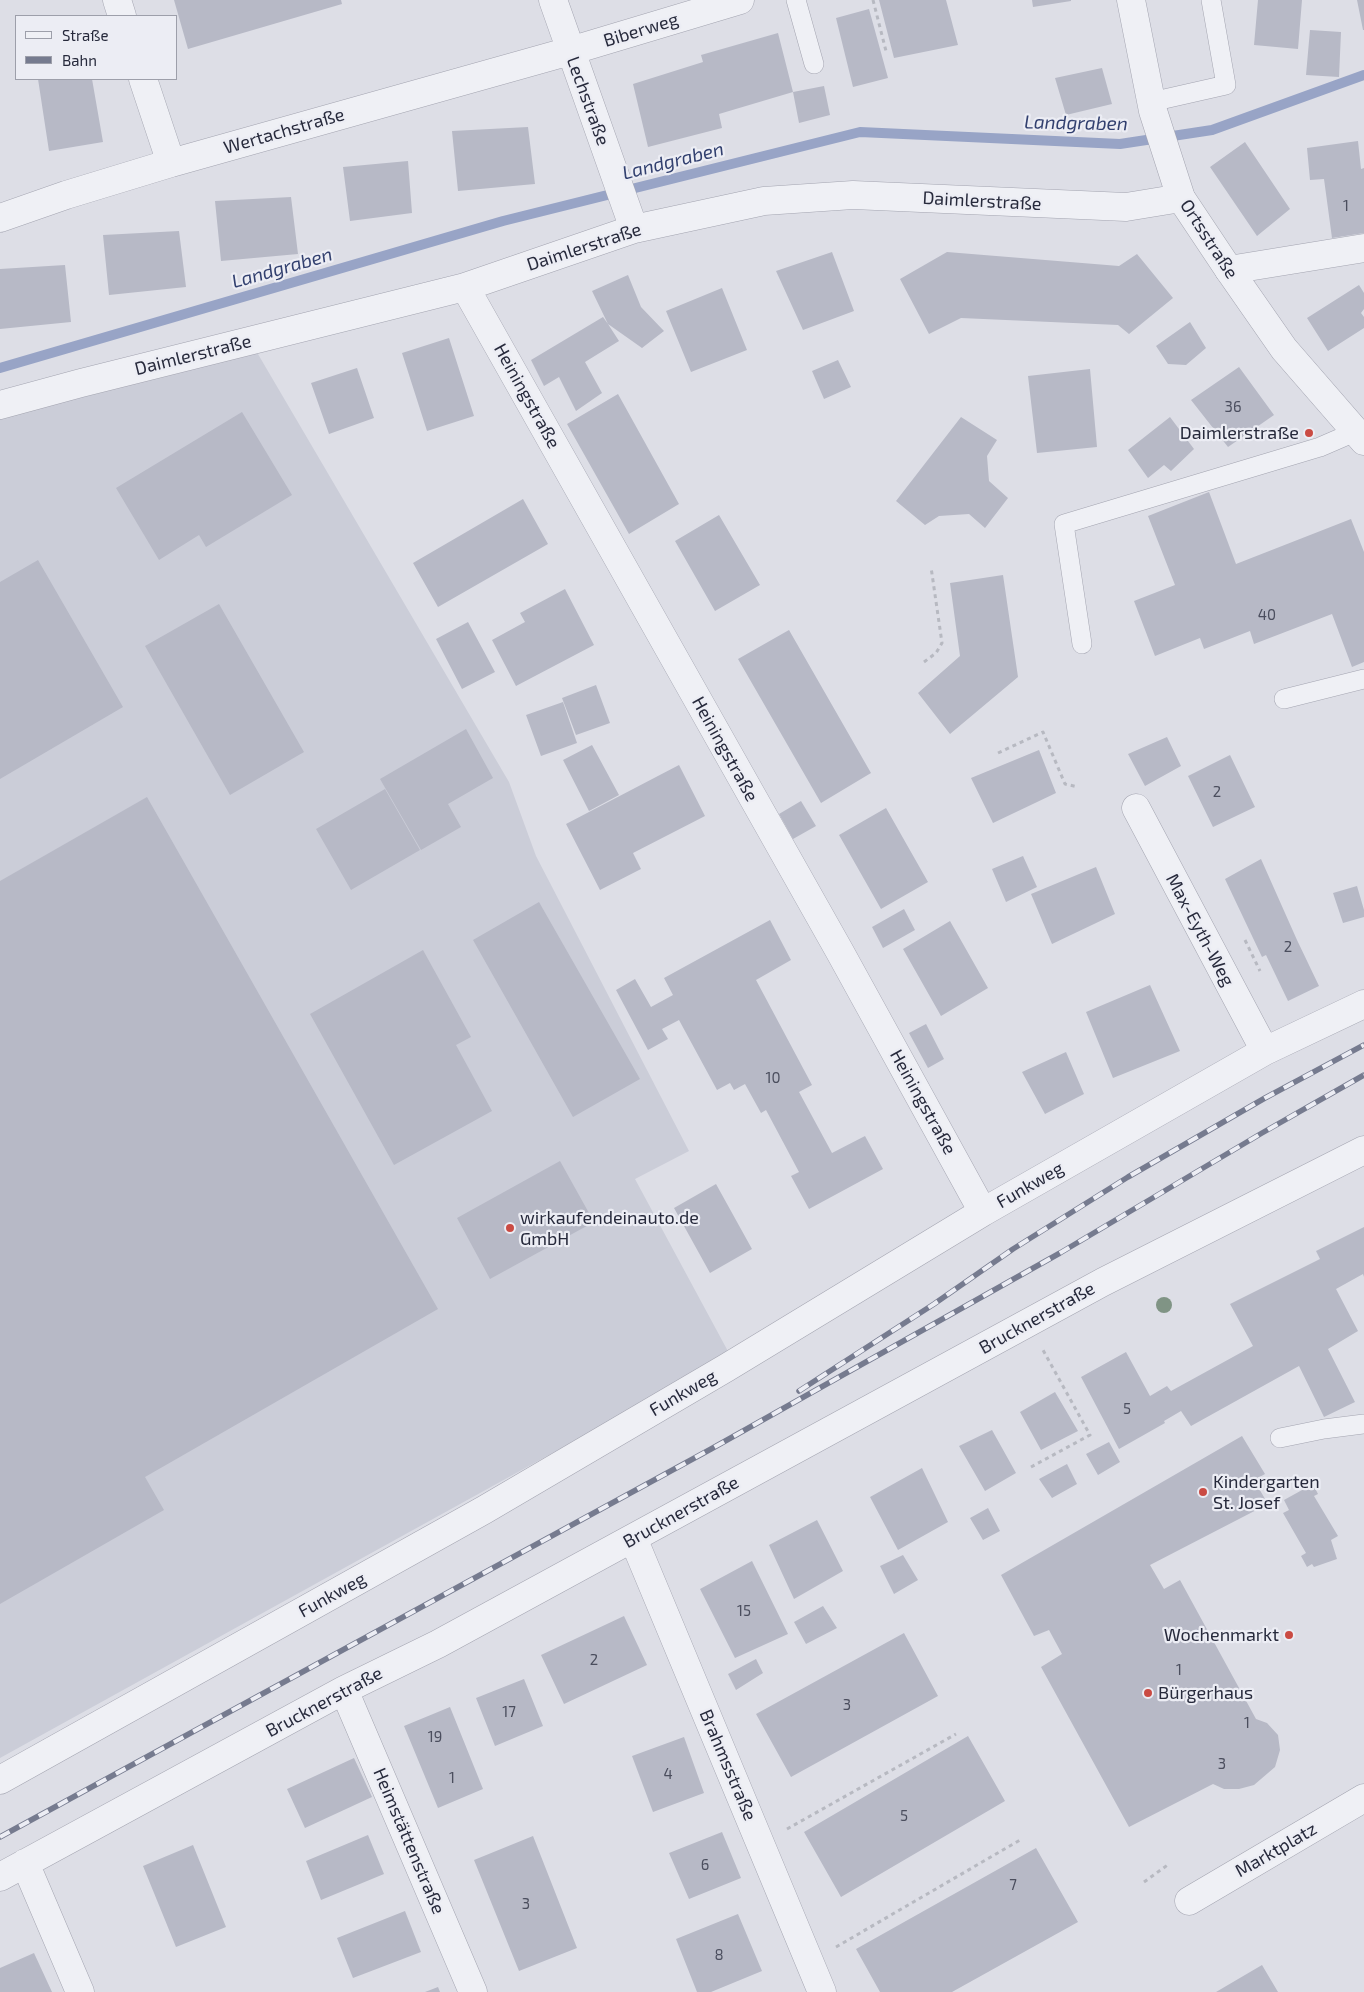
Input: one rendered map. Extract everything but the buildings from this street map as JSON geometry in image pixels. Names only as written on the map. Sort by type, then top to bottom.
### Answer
[{"type":"street","name":"Lechstraße","points":[[553,0],[630,217]]},
{"type":"street","name":"Biberweg","points":[[570,51],[740,0]]},
{"type":"street","name":"Ortsstraße","points":[[1131,0],[1152,107],[1181,198],[1284,349],[1360,436]]},
{"type":"street","name":"Wertachstraße","points":[[0,218],[66,195],[171,163],[570,51]]},
{"type":"street","points":[[143,80],[171,163]]},
{"type":"street","name":"Daimlerstraße","points":[[0,405],[465,287],[630,217],[764,201],[853,195],[1126,207],[1181,198]]},
{"type":"street","points":[[1229,270],[1364,248]]},
{"type":"street","name":"Heiningstraße","points":[[465,287],[840,952],[983,1212]]},
{"type":"street","name":"Max-Eyth-Weg","points":[[1136,808],[1265,1051]]},
{"type":"street","name":"Funkweg","points":[[0,1780],[484,1510],[726,1368],[983,1212],[1265,1051],[1364,1004]]},
{"type":"street","name":"Brucknerstraße","points":[[0,1877],[344,1690],[438,1644],[1111,1278],[1364,1150]]},
{"type":"street","name":"Brahmsstraße","points":[[633,1538],[822,1992]]},
{"type":"street","name":"Heimstättenstraße","points":[[344,1690],[473,1992]]},
{"type":"street","name":"Marktplatz","points":[[1189,1901],[1364,1798]]},
{"type":"street","points":[[25,1863],[80,1992]]},
{"type":"lane","points":[[796,0],[814,64]]},
{"type":"lane","points":[[1152,107],[1226,85],[1212,0]]},
{"type":"lane","points":[[1082,644],[1064,524],[1360,436]]},
{"type":"lane","points":[[1284,699],[1364,679]]},
{"type":"lane","points":[[1280,1438],[1324,1429],[1364,1424]]},
{"type":"path","points":[[873,0],[886,51]]},
{"type":"path","points":[[924,662],[936,653],[942,643],[931,567]]},
{"type":"path","points":[[998,753],[1043,732],[1065,784],[1078,787]]},
{"type":"path","points":[[1028,1323],[1090,1435],[1031,1467]]},
{"type":"path","points":[[761,1843],[956,1734]]},
{"type":"path","points":[[810,1962],[1020,1840]]},
{"type":"path","points":[[1144,1882],[1169,1864]]},
{"type":"shaded area","points":[[255,349],[509,782],[536,856],[689,1151],[635,1179],[730,1355],[0,1758],[0,416]]},
{"type":"waterway","name":"Landgraben","points":[[0,368],[503,221],[860,132],[1120,144],[1212,130],[1364,75]]},
{"type":"railway","points":[[799,1391],[934,1304],[1013,1249],[1128,1177],[1265,1098],[1364,1045]]},
{"type":"railway","points":[[0,1837],[711,1449],[1060,1253],[1364,1075]]},
{"type":"place","name":"Daimlerstraße","points":[[1309,433]]},
{"type":"place","name":"wirkaufendeinauto.de GmbH","points":[[510,1228]]},
{"type":"place","name":"Kindergarten St. Josef","points":[[1203,1492]]},
{"type":"place","name":"Wochenmarkt","points":[[1289,1635]]},
{"type":"place","name":"Bürgerhaus","points":[[1148,1693]]}]
